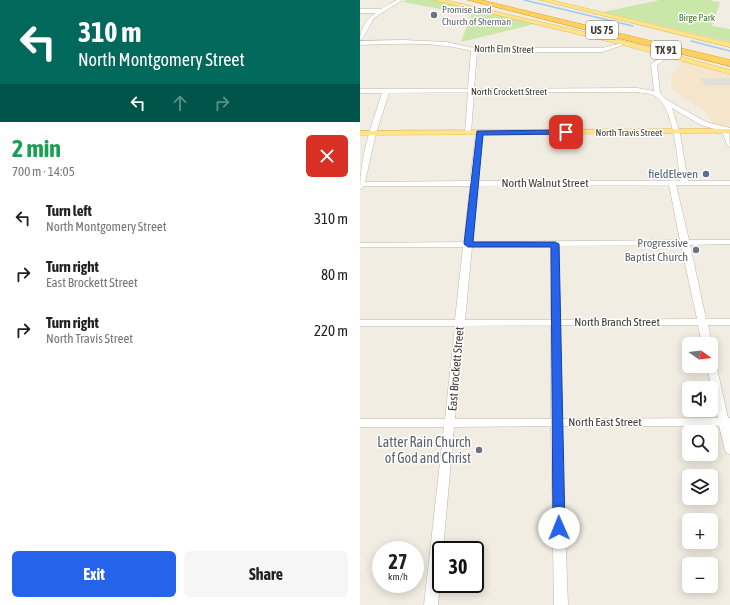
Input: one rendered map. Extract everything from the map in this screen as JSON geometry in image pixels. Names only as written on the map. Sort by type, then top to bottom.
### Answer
[{"type":"highway","name":"US 75","points":[[472,0],[602,30],[730,63]]},
{"type":"highway","name":"US 75","points":[[496,0],[730,57]]},
{"type":"highway","name":"TX 91","points":[[602,30],[730,71]]},
{"type":"main road","points":[[438,0],[624,43],[730,71]]},
{"type":"main road","points":[[548,1],[730,45]]},
{"type":"main road","name":"North Travis Street","points":[[360,133],[728,131]]},
{"type":"street","points":[[360,38],[368,20],[400,0]]},
{"type":"street","points":[[360,11],[381,11]]},
{"type":"street","name":"North Elm Street","points":[[360,43],[441,43],[461,45],[474,50],[602,50],[624,43]]},
{"type":"street","points":[[468,133],[474,50]]},
{"type":"street","points":[[668,55],[654,64],[657,94],[666,102],[703,125],[728,131],[730,145]]},
{"type":"street","name":"North Crockett Street","points":[[360,91],[637,90],[657,94]]},
{"type":"street","points":[[360,185],[373,133],[386,91]]},
{"type":"street","points":[[666,102],[676,132],[684,182]]},
{"type":"street","name":"East Brockett Street","points":[[431,605],[480,133]]},
{"type":"street","points":[[672,182],[705,337]]},
{"type":"street","name":"North Walnut Street","points":[[360,185],[672,182],[730,183]]},
{"type":"street","points":[[360,245],[730,242]]},
{"type":"street","points":[[555,244],[556,422],[561,605]]},
{"type":"street","name":"North Branch Street","points":[[360,323],[730,322]]},
{"type":"street","points":[[713,373],[727,422],[730,450]]},
{"type":"street","name":"North East Street","points":[[360,423],[727,422]]},
{"type":"shaded area","points":[[684,60],[730,73],[730,127],[714,125],[701,108],[684,99],[672,88],[671,76]]},
{"type":"shaded area","points":[[699,78],[730,78],[730,85],[706,85]]},
{"type":"green space","points":[[406,0],[433,0],[538,23],[461,42],[471,15],[403,2]]},
{"type":"green space","name":"Birge Park","points":[[660,0],[712,0],[711,1],[720,2],[712,26],[730,29],[730,42],[603,12]]},
{"type":"waterway","points":[[524,0],[633,26]]},
{"type":"waterway","points":[[691,41],[730,51]]},
{"type":"place","name":"Promise Land Church of Sherman","points":[[434,15]]},
{"type":"place","name":"fieldEleven","points":[[706,174]]},
{"type":"place","name":"Progressive Baptist Church","points":[[696,250]]},
{"type":"place","name":"Latter Rain Church of God and Christ","points":[[479,450]]},
{"type":"route","points":[[559,528],[556,422],[555,244],[468,244],[480,133],[566,132]]}]
